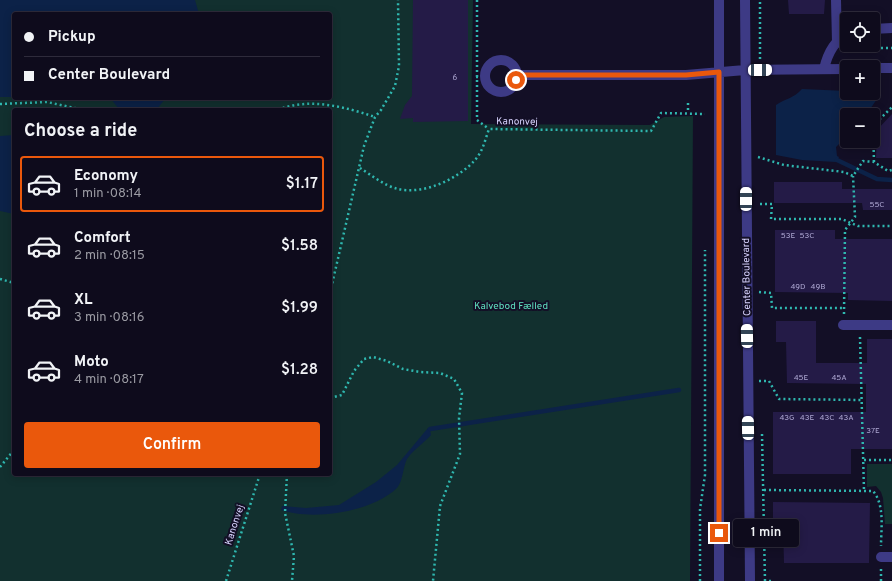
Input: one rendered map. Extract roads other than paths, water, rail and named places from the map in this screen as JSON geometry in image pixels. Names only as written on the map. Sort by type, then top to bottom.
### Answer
[{"type":"street","points":[[719,0],[719,581]]},
{"type":"street","name":"Center Boulevard","points":[[745,0],[750,581]]},
{"type":"street","points":[[836,0],[837,43]]},
{"type":"street","points":[[880,29],[892,28]]},
{"type":"street","points":[[824,69],[828,54],[840,39]]},
{"type":"street","points":[[500,60],[513,66],[516,75],[516,80],[511,89],[501,92],[492,89],[480,77],[487,67],[500,60]]},
{"type":"street","points":[[880,68],[892,68]]},
{"type":"street","points":[[516,75],[686,75],[745,70],[840,69]]},
{"type":"street","points":[[843,325],[892,325]]},
{"type":"street","points":[[881,557],[892,557]]},
{"type":"water","points":[[0,0],[195,0],[198,12],[12,12],[12,97],[0,97]]},
{"type":"water","points":[[802,89],[840,91],[840,100],[876,100],[871,108],[840,108],[840,143],[836,147],[837,156],[839,157],[836,162],[802,160],[776,155],[776,105],[796,95]]},
{"type":"water","points":[[112,100],[164,100],[158,108],[118,108]]},
{"type":"water","points":[[12,135],[12,214],[0,211],[0,136]]},
{"type":"water","points":[[428,428],[430,429],[431,435],[409,456],[399,485],[386,496],[373,503],[342,512],[309,515],[281,510],[282,506],[306,508],[339,505],[376,482],[397,465]]},
{"type":"waterway","points":[[837,160],[877,179],[892,180]]},
{"type":"waterway","points":[[430,429],[679,390]]},
{"type":"park label","name":"Kalvebod Fælled","points":[[511,306]]}]
